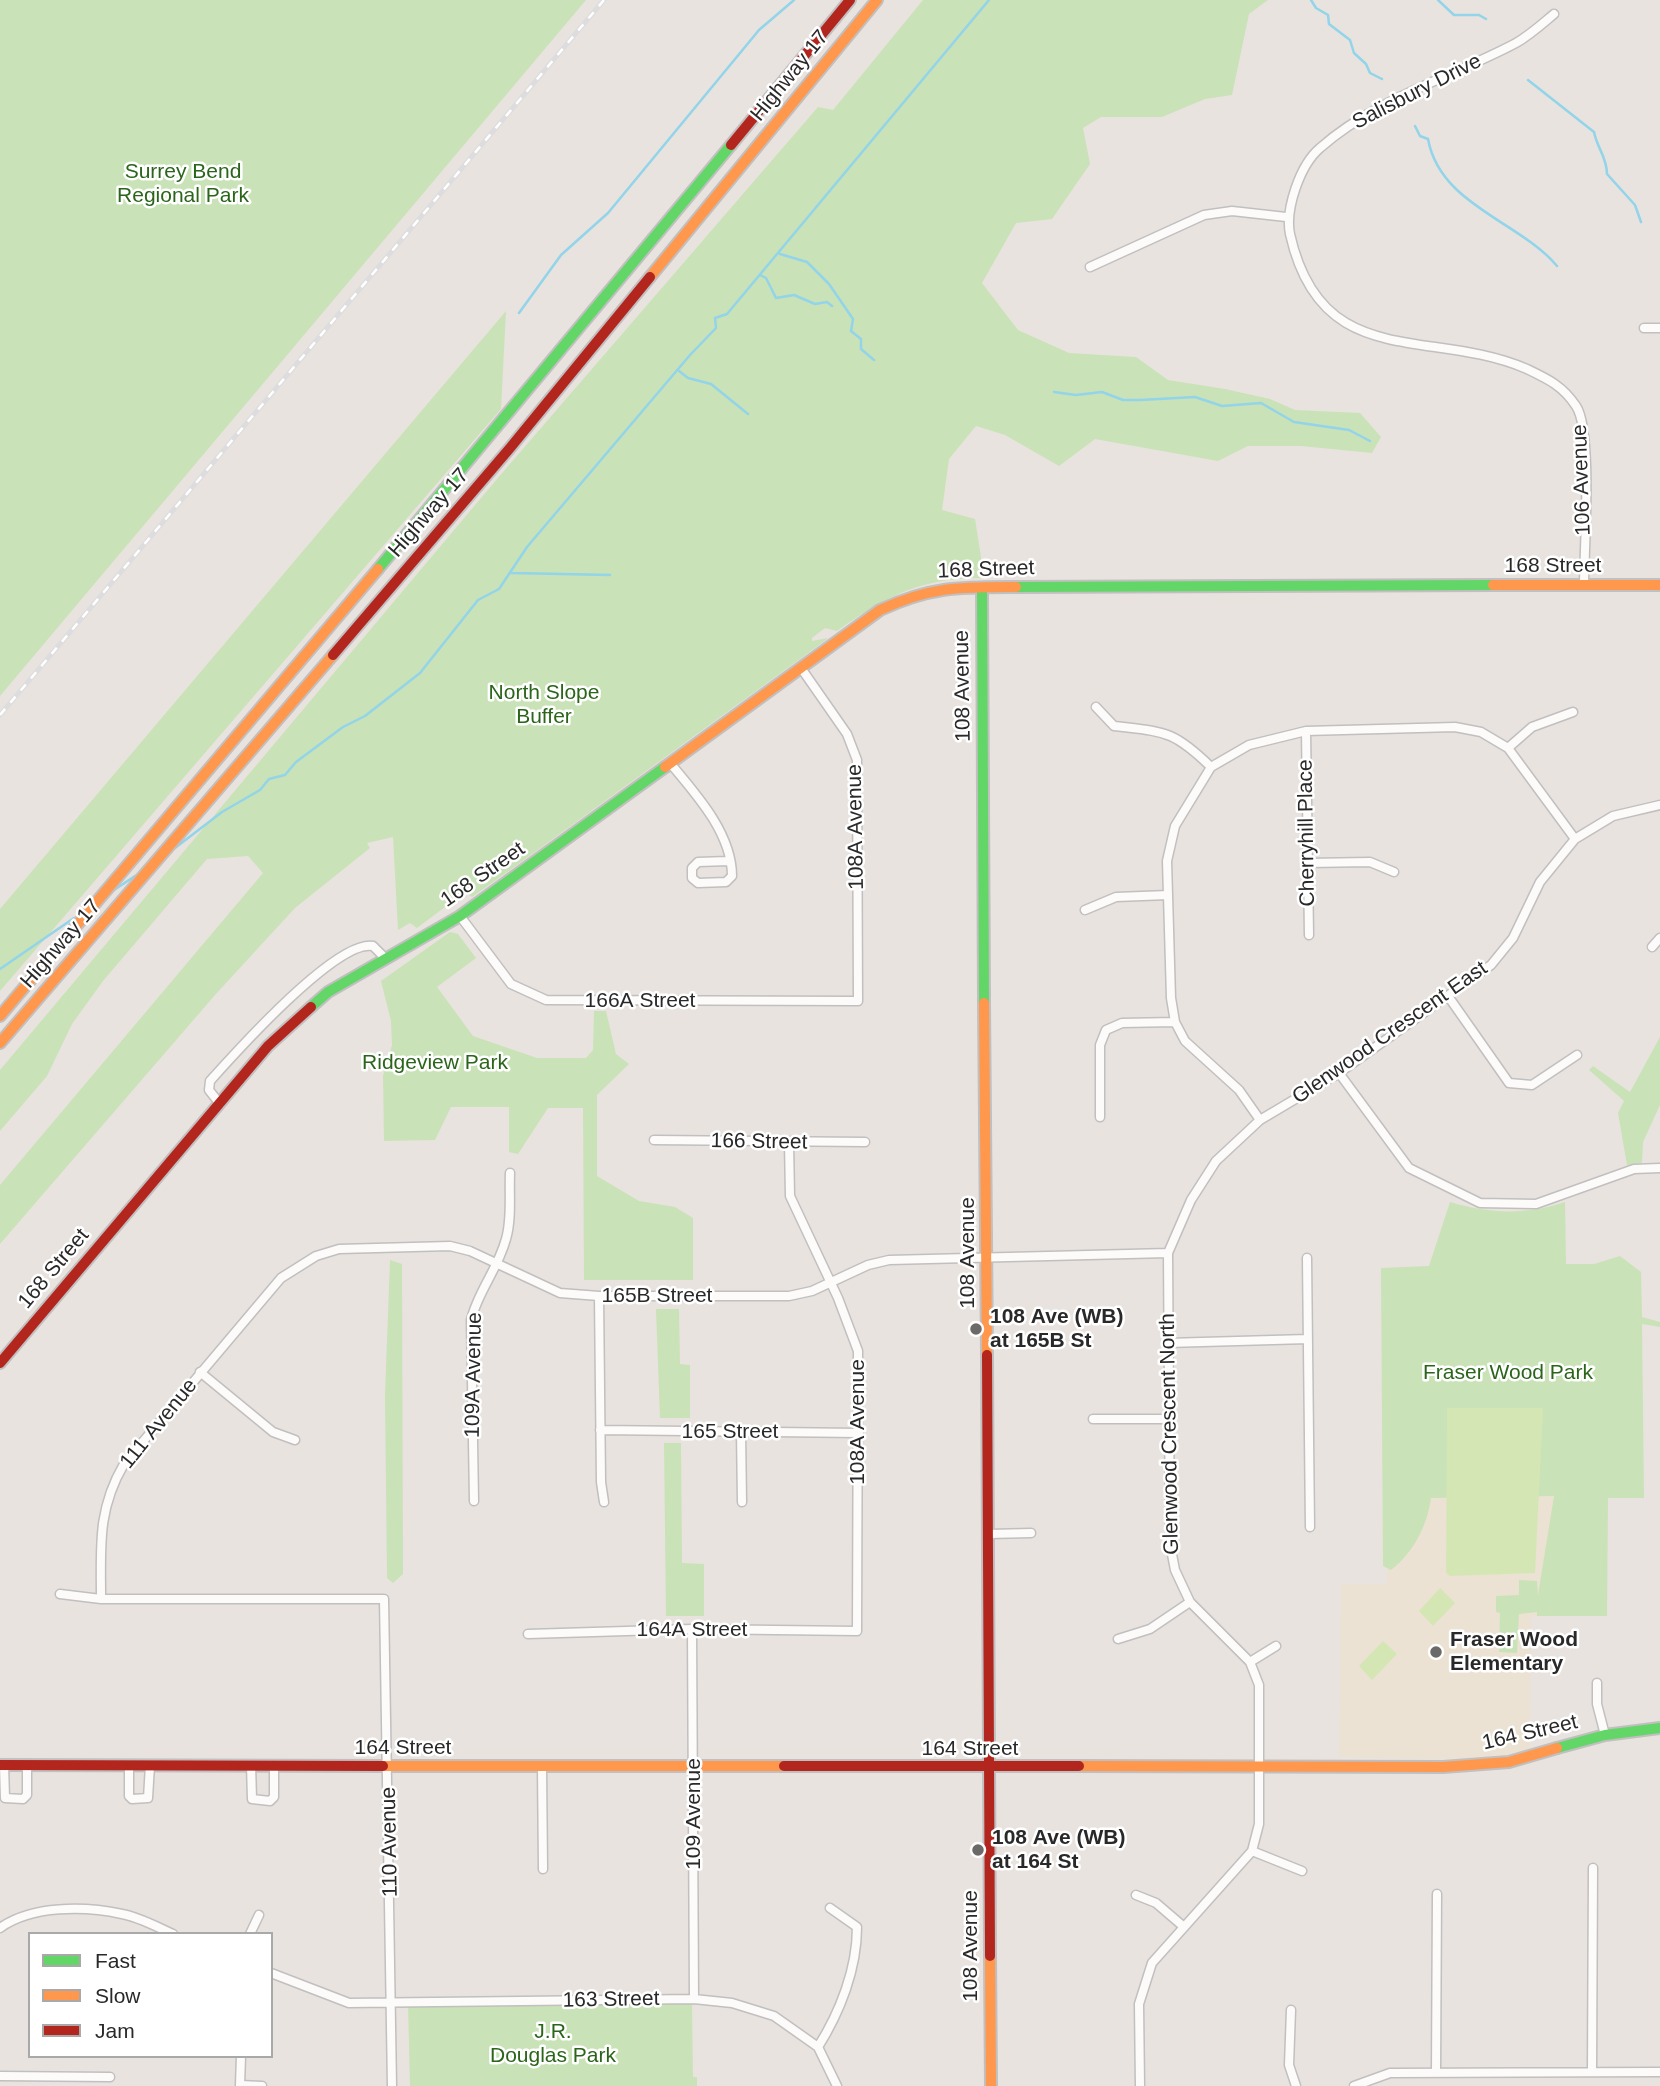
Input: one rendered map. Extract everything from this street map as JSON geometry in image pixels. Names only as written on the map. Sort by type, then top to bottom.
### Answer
[{"type":"main road","name":"Highway 17","points":[[0,1016],[495,431],[850,0]]},
{"type":"main road","name":"Highway 17","points":[[0,1043],[510,448],[877,0]]},
{"type":"main road","name":"168 Street","points":[[0,1363],[268,1046],[328,992],[460,916],[880,610],[915,594],[948,587],[1660,585]]},
{"type":"main road","name":"108 Avenue","points":[[982,588],[991,2086]]},
{"type":"main road","name":"164 Street","points":[[2,1765],[989,1769],[1483,1766],[1521,1759],[1605,1735],[1660,1728]]},
{"type":"street","name":"Salisbury Drive","points":[[1286,217],[1297,184],[1317,150],[1353,122],[1519,41],[1554,15]]},
{"type":"street","points":[[1090,267],[1204,215],[1232,211],[1286,217]]},
{"type":"street","name":"106 Avenue","points":[[1286,217],[1297,263],[1308,287],[1330,313],[1359,330],[1392,342],[1498,357],[1556,382],[1578,409],[1585,435],[1584,585]]},
{"type":"street","points":[[1644,328],[1660,328]]},
{"type":"street","name":"108A Avenue","points":[[801,668],[847,734],[857,760],[858,1002]]},
{"type":"street","points":[[1096,707],[1114,726],[1167,732],[1184,741],[1211,768]]},
{"type":"street","points":[[1508,748],[1532,727],[1573,712]]},
{"type":"street","points":[[1260,1121],[1239,1090],[1185,1041],[1175,1023],[1171,998],[1167,861],[1175,826],[1211,768],[1249,745],[1306,731],[1455,727],[1480,732],[1508,748],[1575,839]]},
{"type":"street","name":"Cherryhill Place","points":[[1306,731],[1309,935]]},
{"type":"street","points":[[670,763],[725,837],[732,876],[726,882],[698,883],[692,878],[692,868],[698,862],[728,861]]},
{"type":"street","name":"Glenwood Crescent East","points":[[1260,1121],[1339,1073],[1491,965],[1513,938],[1540,883],[1575,839],[1613,817],[1660,805]]},
{"type":"street","points":[[1308,863],[1370,862],[1394,872]]},
{"type":"street","points":[[1085,910],[1116,897],[1168,895]]},
{"type":"street","name":"166A Street","points":[[460,916],[511,984],[546,1000],[858,1002]]},
{"type":"street","points":[[1652,947],[1660,938]]},
{"type":"street","points":[[220,1104],[209,1090],[211,1081],[286,1000],[362,945],[373,946],[385,958]]},
{"type":"street","points":[[1448,996],[1509,1083],[1532,1085],[1577,1055]]},
{"type":"street","points":[[1100,1117],[1100,1045],[1106,1030],[1122,1023],[1175,1023]]},
{"type":"street","points":[[1339,1073],[1409,1168],[1480,1203],[1536,1204],[1634,1169],[1660,1168]]},
{"type":"street","name":"Glenwood Crescent North","points":[[1252,1851],[1259,1824],[1259,1685],[1250,1662],[1190,1602],[1175,1570],[1170,1544],[1167,1343],[1168,1254],[1191,1200],[1216,1161],[1260,1121]]},
{"type":"street","name":"166 Street","points":[[654,1140],[865,1142]]},
{"type":"street","name":"108A Avenue","points":[[789,1143],[790,1196],[856,1339],[859,1433],[857,1631]]},
{"type":"street","name":"109A Avenue","points":[[474,1501],[471,1320],[476,1300],[498,1264],[507,1237],[510,1173]]},
{"type":"street","name":"165B Street","points":[[200,1372],[281,1278],[316,1256],[360,1247],[450,1247],[470,1251],[560,1293],[599,1296],[774,1297],[812,1292],[867,1265],[889,1260],[1168,1254]]},
{"type":"street","points":[[1307,1258],[1310,1527]]},
{"type":"street","points":[[599,1296],[601,1482],[604,1503]]},
{"type":"street","points":[[1167,1343],[1308,1339]]},
{"type":"street","points":[[200,1372],[273,1432],[295,1440]]},
{"type":"street","name":"111 Avenue","points":[[101,1599],[101,1520],[110,1488],[124,1464],[200,1372]]},
{"type":"street","points":[[1093,1419],[1168,1419]]},
{"type":"street","name":"165 Street","points":[[600,1430],[859,1433]]},
{"type":"street","points":[[741,1432],[742,1502]]},
{"type":"street","points":[[989,1534],[1031,1533]]},
{"type":"street","points":[[60,1594],[101,1599]]},
{"type":"street","name":"110 Avenue","points":[[101,1599],[384,1599],[392,2086]]},
{"type":"street","points":[[1118,1639],[1150,1629],[1190,1602]]},
{"type":"street","name":"164A Street","points":[[528,1634],[692,1629],[857,1631]]},
{"type":"street","name":"109 Avenue","points":[[692,1629],[694,1999]]},
{"type":"street","points":[[1250,1662],[1276,1646]]},
{"type":"street","points":[[1597,1683],[1597,1704],[1605,1735]]},
{"type":"street","name":"164 Street","points":[[2,1765],[5,1798],[23,1799],[27,1795],[27,1765]]},
{"type":"street","points":[[129,1765],[130,1798],[146,1799],[150,1765]]},
{"type":"street","points":[[251,1765],[252,1799],[270,1801],[274,1797],[274,1766]]},
{"type":"street","points":[[542,1767],[543,1870]]},
{"type":"street","points":[[1140,2086],[1139,2004],[1152,1963],[1252,1851],[1302,1871]]},
{"type":"street","points":[[1592,2071],[1593,1868]]},
{"type":"street","points":[[1436,2073],[1437,1894]]},
{"type":"street","points":[[1136,1895],[1156,1903],[1184,1927]]},
{"type":"street","points":[[830,1908],[857,1927],[857,1952],[833,2024],[818,2048],[837,2086]]},
{"type":"street","points":[[0,1928],[41,1911],[82,1910],[123,1914],[168,1932]]},
{"type":"street","points":[[251,1932],[259,1915]]},
{"type":"street","name":"163 Street","points":[[273,1974],[349,2003],[694,1999],[732,2003],[774,2016],[818,2048]]},
{"type":"street","points":[[1291,2011],[1289,2065],[1296,2086]]},
{"type":"street","points":[[241,2058],[240,2085],[262,2086]]},
{"type":"street","points":[[1354,2086],[1390,2073],[1660,2072]]},
{"type":"street","points":[[0,2076],[110,2077]]},
{"type":"shaded area","name":"Fraser Wood Elementary","points":[[1554,1496],[1537,1616],[1531,1617],[1530,1753],[1479,1760],[1339,1757],[1341,1584],[1387,1584],[1387,1498]]},
{"type":"green space","name":"Surrey Bend Regional Park","points":[[0,0],[586,0],[0,696]]},
{"type":"green space","name":"North Slope Buffer","points":[[923,0],[1268,0],[1249,14],[1232,95],[1205,99],[1162,117],[1101,117],[1083,128],[1090,164],[1052,219],[1016,223],[982,283],[1018,330],[1069,353],[1136,357],[1168,380],[1270,399],[1295,410],[1360,413],[1381,437],[1372,453],[1301,446],[1248,446],[1218,461],[1095,439],[1059,466],[1005,435],[976,426],[949,459],[942,510],[975,519],[981,557],[981,578],[921,586],[871,608],[837,631],[825,628],[812,638],[812,641],[828,638],[826,640],[472,897],[465,892],[417,928],[410,923],[398,930],[393,837],[367,843],[370,848],[295,908],[215,995],[0,1244],[0,1185],[263,873],[248,856],[207,859],[103,981],[72,1024],[47,1076],[0,1131],[0,1070],[497,479],[818,107],[833,110]]},
{"type":"green space","points":[[506,311],[501,409],[0,991],[0,909]]},
{"type":"green space","name":"Ridgeview Park","points":[[450,932],[458,934],[476,958],[437,987],[473,1036],[537,1058],[586,1058],[593,1050],[594,1011],[606,1011],[616,1054],[629,1064],[597,1095],[597,1176],[639,1201],[675,1207],[693,1218],[693,1280],[584,1280],[583,1108],[548,1108],[518,1154],[509,1152],[509,1107],[451,1107],[435,1140],[384,1141],[383,1076],[392,1045],[391,1021],[381,981]]},
{"type":"green space","points":[[1660,1037],[1660,1105],[1643,1142],[1642,1163],[1627,1165],[1618,1113],[1624,1101],[1589,1070],[1593,1066],[1630,1092]]},
{"type":"green space","name":"Fraser Wood Park","points":[[1450,1202],[1494,1211],[1522,1211],[1565,1202],[1566,1264],[1594,1264],[1620,1256],[1641,1272],[1642,1317],[1660,1322],[1660,1327],[1642,1324],[1644,1498],[1608,1498],[1607,1616],[1537,1616],[1537,1612],[1519,1614],[1517,1653],[1499,1652],[1500,1613],[1496,1612],[1496,1596],[1519,1595],[1519,1580],[1537,1581],[1538,1595],[1554,1496],[1431,1498],[1423,1528],[1413,1547],[1391,1570],[1383,1566],[1381,1268],[1429,1266]]},
{"type":"green space","points":[[390,1260],[402,1264],[403,1574],[393,1583],[387,1578],[385,1395]]},
{"type":"green space","points":[[656,1309],[679,1309],[680,1364],[690,1365],[690,1418],[660,1418]]},
{"type":"green space","points":[[1447,1408],[1543,1408],[1535,1573],[1450,1576],[1446,1573]]},
{"type":"green space","points":[[664,1443],[681,1443],[682,1563],[704,1564],[704,1616],[666,1616]]},
{"type":"green space","points":[[1440,1588],[1455,1603],[1433,1626],[1419,1611]]},
{"type":"green space","points":[[1383,1641],[1397,1654],[1372,1680],[1359,1666]]},
{"type":"green space","name":"J.R. Douglas Park","points":[[408,2003],[692,2003],[693,2077],[697,2077],[697,2086],[410,2086]]},
{"type":"waterway","points":[[519,313],[561,255],[608,213],[759,30],[794,0]]},
{"type":"waterway","points":[[175,848],[222,812],[260,790],[269,779],[285,775],[296,762],[343,727],[365,716],[420,673],[478,600],[499,589],[527,547],[716,328],[715,318],[727,314],[989,0]]},
{"type":"waterway","points":[[1311,0],[1316,8],[1328,15],[1329,24],[1350,40],[1354,53],[1366,64],[1370,73],[1382,79]]},
{"type":"waterway","points":[[1438,0],[1454,15],[1479,15],[1486,19]]},
{"type":"waterway","points":[[1528,80],[1594,132],[1607,174],[1635,205],[1641,222]]},
{"type":"waterway","points":[[1415,126],[1420,136],[1428,139],[1435,162],[1464,196],[1541,250],[1557,266]]},
{"type":"waterway","points":[[780,254],[807,262],[829,284],[853,319],[851,331],[861,339],[861,349],[874,360]]},
{"type":"waterway","points":[[760,275],[766,278],[776,298],[794,295],[815,304],[827,302],[832,306]]},
{"type":"waterway","points":[[679,371],[688,378],[711,384],[748,414]]},
{"type":"waterway","points":[[1054,392],[1076,395],[1102,392],[1123,400],[1195,397],[1222,406],[1261,403],[1294,422],[1349,430],[1370,441]]},
{"type":"waterway","points":[[512,573],[610,575]]},
{"type":"waterway","points":[[114,890],[135,876]]},
{"type":"waterway","points":[[0,969],[74,918]]},
{"type":"railway","points":[[0,715],[604,0]]},
{"type":"traffic: fast","points":[[378,569],[731,145]]},
{"type":"traffic: fast","points":[[1016,587],[1493,585]]},
{"type":"traffic: fast","points":[[982,588],[984,1003]]},
{"type":"traffic: fast","points":[[311,1007],[328,992],[460,916],[665,767]]},
{"type":"traffic: fast","points":[[1557,1748],[1605,1735],[1660,1728]]},
{"type":"traffic: slow","points":[[650,277],[877,0]]},
{"type":"traffic: slow","points":[[0,1016],[378,569]]},
{"type":"traffic: slow","points":[[1493,585],[1660,585]]},
{"type":"traffic: slow","points":[[665,767],[880,610],[931,592],[979,587],[1016,587]]},
{"type":"traffic: slow","points":[[0,1043],[333,655]]},
{"type":"traffic: slow","points":[[984,1003],[987,1355]]},
{"type":"traffic: slow","points":[[1079,1766],[1443,1767],[1509,1762],[1557,1748]]},
{"type":"traffic: slow","points":[[383,1766],[784,1766]]},
{"type":"traffic: slow","points":[[990,1956],[991,2086]]},
{"type":"traffic: jam","points":[[731,145],[850,0]]},
{"type":"traffic: jam","points":[[333,655],[510,448],[650,277]]},
{"type":"traffic: jam","points":[[0,1363],[268,1046],[311,1007]]},
{"type":"traffic: jam","points":[[987,1355],[990,1956]]},
{"type":"traffic: jam","points":[[0,1765],[383,1766]]},
{"type":"traffic: jam","points":[[784,1766],[1079,1766]]},
{"type":"place","name":"108 Ave (WB) at 165B St","points":[[976,1329]]},
{"type":"place","name":"Fraser Wood Elementary","points":[[1436,1652]]},
{"type":"place","name":"108 Ave (WB) at 164 St","points":[[978,1850]]}]
